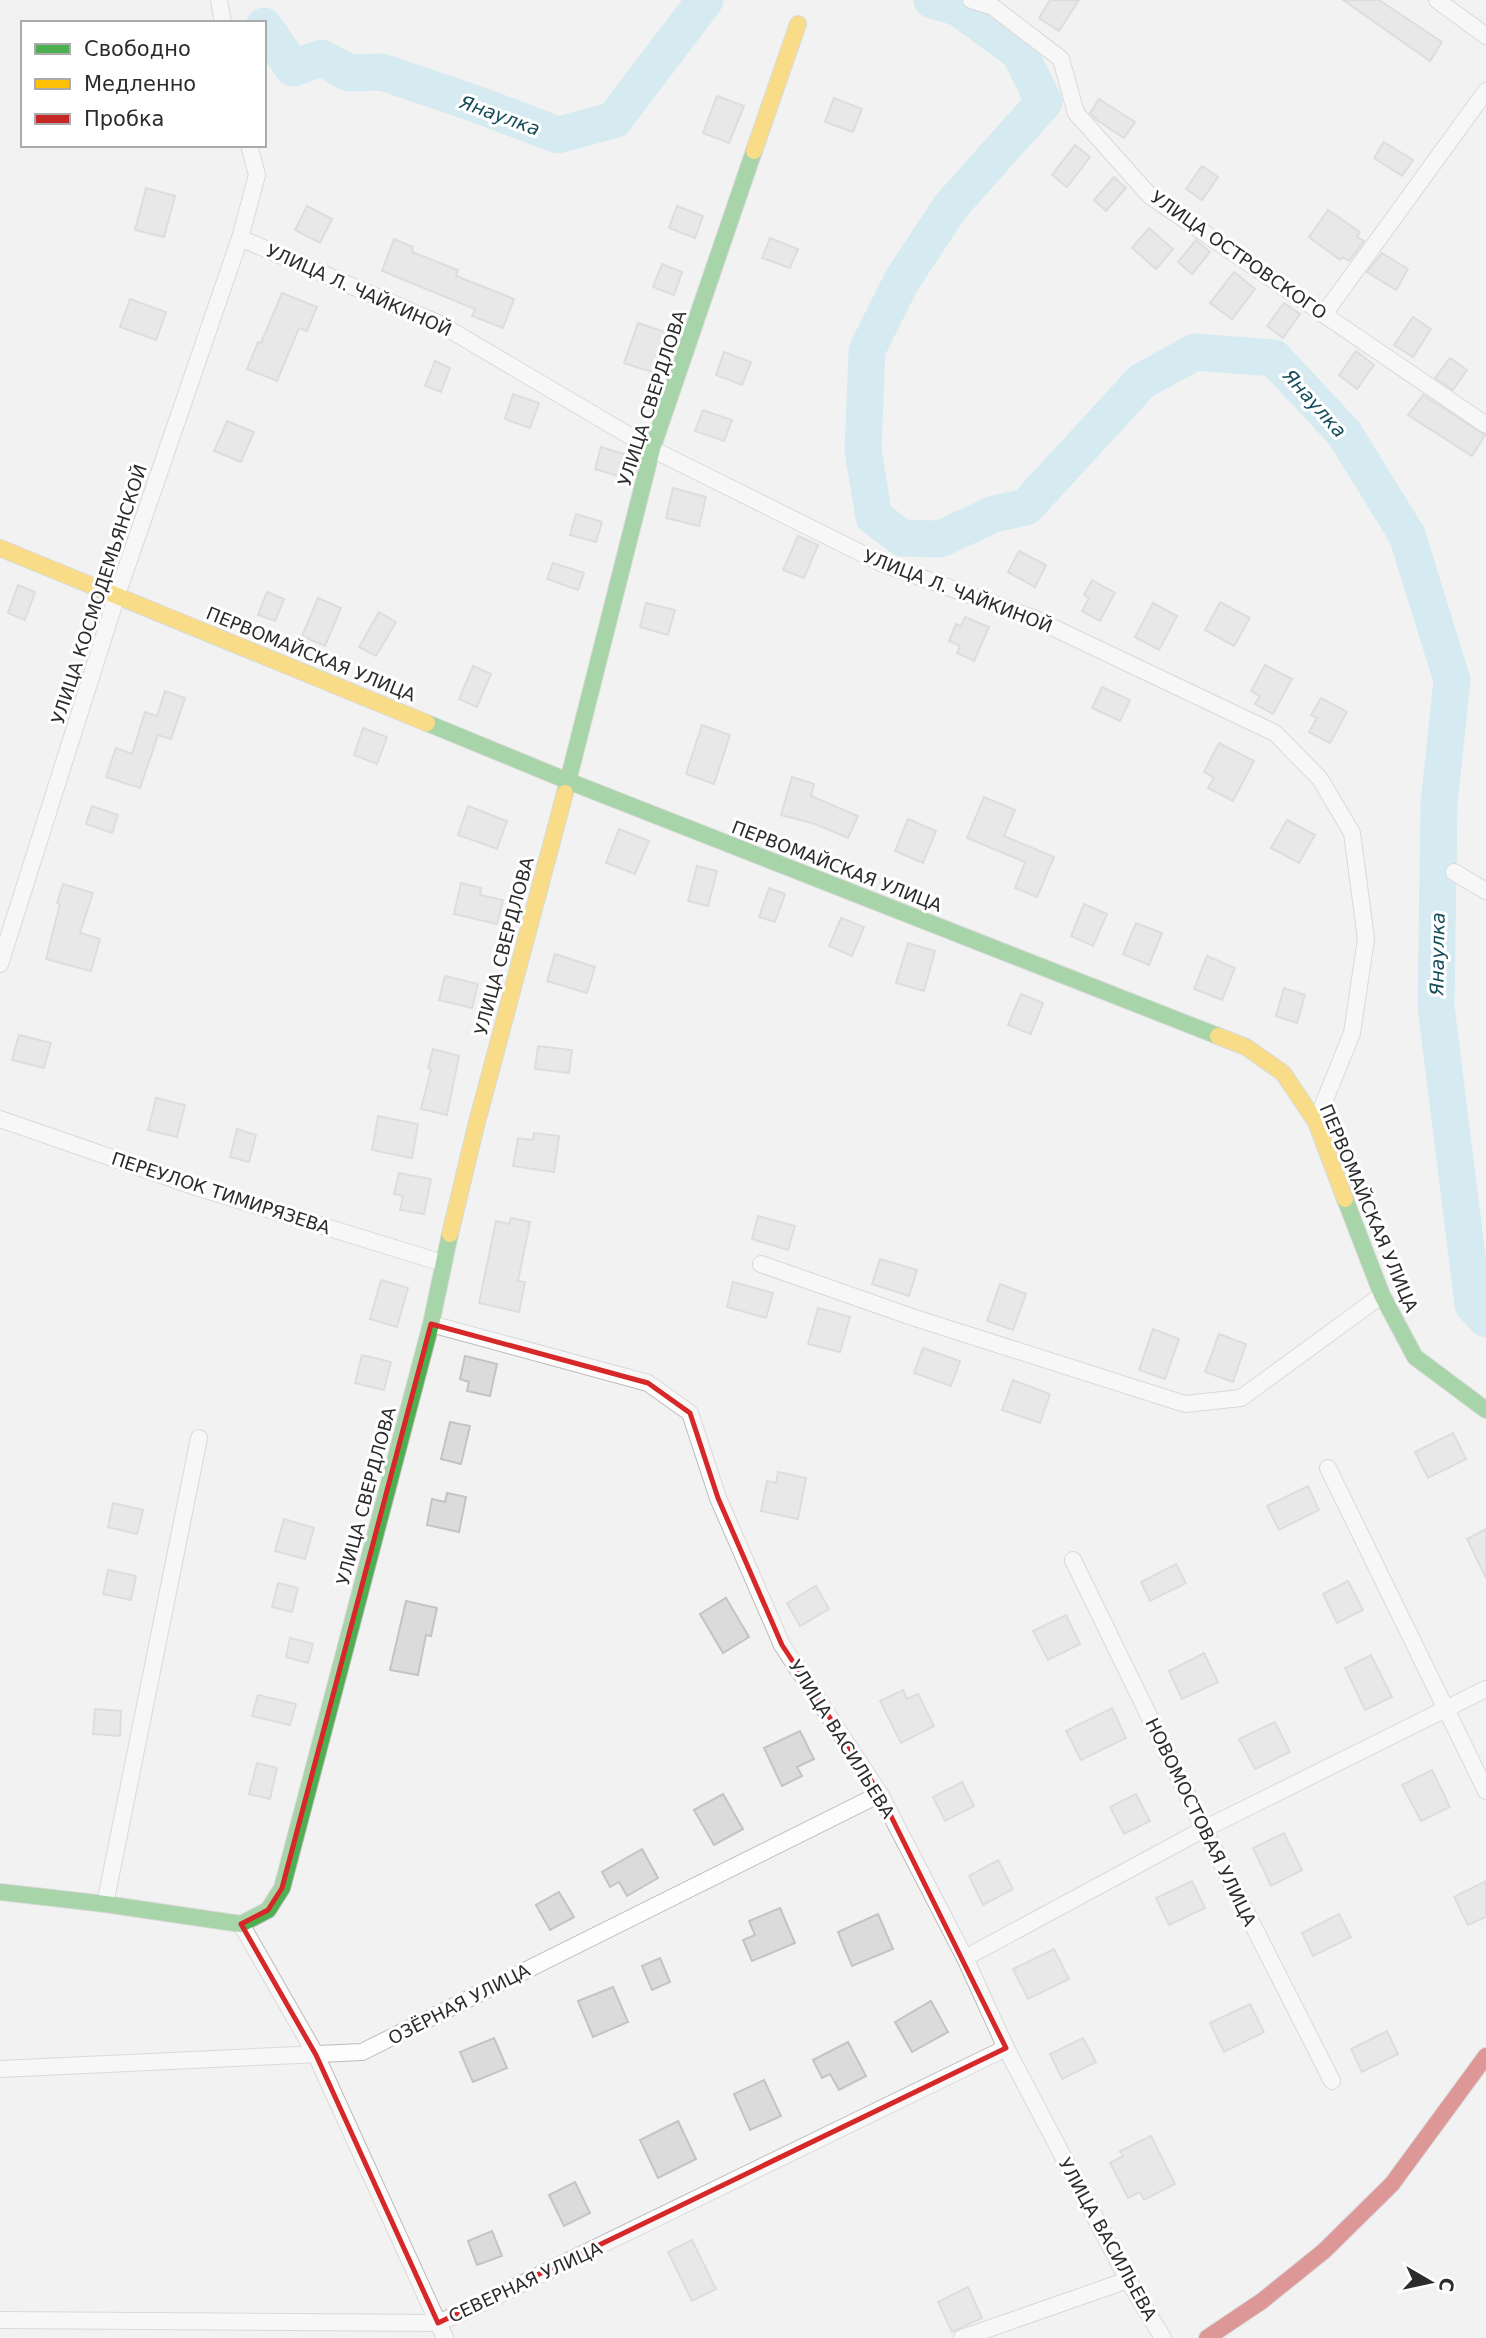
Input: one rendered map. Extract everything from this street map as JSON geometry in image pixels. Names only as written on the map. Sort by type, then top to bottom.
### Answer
[{"type":"street","points":[[219,0],[223,21]]},
{"type":"street","name":"УЛИЦА ОСТРОВСКОГО","points":[[971,0],[993,7],[1061,59],[1076,113],[1150,196],[1486,425]]},
{"type":"street","points":[[1437,0],[1486,36]]},
{"type":"street","name":"УЛИЦА СВЕРДЛОВА","points":[[241,1924],[268,1910],[282,1888],[431,1324],[476,1126],[568,781],[652,449],[798,24]]},
{"type":"street","points":[[1324,314],[1486,91]]},
{"type":"street","points":[[240,238],[257,176],[250,147]]},
{"type":"street","name":"УЛИЦА Л. ЧАЙКИНОЙ","points":[[240,238],[440,324],[652,449],[881,563],[1033,618],[1275,733],[1320,779],[1352,834],[1366,939],[1352,1033],[1315,1122]]},
{"type":"street","name":"УЛИЦА КОСМОДЕМЬЯНСКОЙ","points":[[0,964],[117,594],[240,238]]},
{"type":"street","name":"ПЕРВОМАЙСКАЯ УЛИЦА","points":[[0,548],[568,781],[1246,1046],[1283,1073],[1315,1122],[1382,1294],[1415,1357],[1486,1410]]},
{"type":"street","points":[[1454,872],[1486,891]]},
{"type":"street","name":"ПЕРЕУЛОК ТИМИРЯЗЕВА","points":[[0,1119],[195,1187],[443,1263]]},
{"type":"street","points":[[761,1264],[915,1318],[1185,1404],[1241,1398],[1382,1294]]},
{"type":"street","name":"УЛИЦА ВАСИЛЬЕВА","points":[[431,1324],[648,1383],[690,1413],[718,1498],[782,1645],[880,1794],[965,1958],[1006,2048],[1128,2280],[1163,2338]]},
{"type":"street","points":[[105,1904],[199,1437]]},
{"type":"street","points":[[1328,1468],[1486,1791]]},
{"type":"street","name":"НОВОМОСТОВАЯ УЛИЦА","points":[[1073,1560],[1203,1829],[1332,2081]]},
{"type":"street","points":[[965,1958],[1203,1829],[1486,1689]]},
{"type":"street","name":"ОЗЁРНАЯ УЛИЦА","points":[[0,2069],[362,2052],[880,1794]]},
{"type":"street","points":[[0,1892],[241,1924],[316,2055],[441,2330]]},
{"type":"street","name":"СЕВЕРНАЯ УЛИЦА","points":[[0,2320],[441,2330],[482,2304],[1006,2048]]},
{"type":"street","points":[[1207,2338],[1262,2301],[1324,2251],[1392,2184],[1486,2056]]},
{"type":"street","points":[[962,2338],[1128,2280]]},
{"type":"highlighted area","points":[[431,1324],[648,1383],[690,1413],[718,1498],[782,1645],[880,1794],[1006,2048],[438,2323],[316,2055],[241,1924],[268,1910],[282,1888]]},
{"type":"building","points":[[1050,0],[1079,0],[1059,31],[1039,18]]},
{"type":"building","points":[[1343,0],[1379,0],[1442,42],[1430,61]]},
{"type":"building","points":[[717,96],[744,106],[729,143],[703,133]]},
{"type":"building","points":[[834,98],[862,109],[853,132],[825,122]]},
{"type":"building","points":[[1099,99],[1135,122],[1124,138],[1090,113]]},
{"type":"building","points":[[1384,142],[1413,160],[1402,176],[1374,158]]},
{"type":"building","points":[[1075,145],[1090,157],[1067,187],[1052,175]]},
{"type":"building","points":[[1202,166],[1218,177],[1202,200],[1186,189]]},
{"type":"building","points":[[1114,177],[1126,188],[1106,211],[1094,200]]},
{"type":"building","points":[[146,188],[175,196],[164,237],[135,230]]},
{"type":"building","points":[[307,206],[332,219],[320,243],[295,230]]},
{"type":"building","points":[[677,206],[703,216],[695,238],[669,228]]},
{"type":"building","points":[[1328,210],[1360,232],[1357,237],[1364,241],[1349,261],[1342,257],[1340,260],[1309,237]]},
{"type":"building","points":[[1149,228],[1173,249],[1156,269],[1132,248]]},
{"type":"building","points":[[770,238],[798,249],[790,268],[762,258]]},
{"type":"building","points":[[394,239],[413,247],[412,252],[458,270],[456,276],[514,299],[503,328],[472,316],[475,309],[382,271]]},
{"type":"building","points":[[1196,240],[1210,252],[1192,274],[1178,262]]},
{"type":"building","points":[[1382,253],[1408,269],[1396,290],[1367,272]]},
{"type":"building","points":[[662,264],[682,272],[674,295],[653,287]]},
{"type":"building","points":[[1234,272],[1255,289],[1232,319],[1210,303]]},
{"type":"building","points":[[282,293],[317,307],[307,331],[299,328],[277,381],[247,369]]},
{"type":"building","points":[[130,299],[166,312],[156,340],[120,327]]},
{"type":"building","points":[[1284,303],[1300,314],[1283,338],[1267,326]]},
{"type":"building","points":[[1413,317],[1431,329],[1413,357],[1394,345]]},
{"type":"building","points":[[638,323],[665,332],[652,372],[624,363]]},
{"type":"building","points":[[1356,351],[1374,365],[1357,389],[1339,375]]},
{"type":"building","points":[[724,352],[751,362],[742,385],[716,375]]},
{"type":"building","points":[[1450,358],[1467,370],[1453,390],[1435,378]]},
{"type":"building","points":[[435,361],[450,368],[441,392],[425,386]]},
{"type":"building","points":[[513,394],[539,403],[530,428],[505,419]]},
{"type":"building","points":[[1423,395],[1485,435],[1472,456],[1408,415]]},
{"type":"building","points":[[703,410],[732,420],[724,441],[695,431]]},
{"type":"building","points":[[227,421],[254,432],[241,462],[214,451]]},
{"type":"building","points":[[601,447],[624,454],[618,476],[595,469]]},
{"type":"building","points":[[673,488],[706,497],[699,526],[666,518]]},
{"type":"building","points":[[576,514],[602,522],[596,542],[570,535]]},
{"type":"building","points":[[798,536],[818,545],[804,578],[783,570]]},
{"type":"building","points":[[1019,551],[1046,565],[1035,587],[1008,572]]},
{"type":"building","points":[[553,563],[584,573],[578,590],[547,579]]},
{"type":"building","points":[[1092,580],[1115,593],[1100,621],[1082,611],[1089,598],[1084,595]]},
{"type":"building","points":[[18,585],[35,592],[25,620],[8,613]]},
{"type":"building","points":[[267,592],[284,599],[275,621],[258,615]]},
{"type":"building","points":[[318,598],[341,608],[325,646],[302,636]]},
{"type":"building","points":[[1220,602],[1250,618],[1234,646],[1205,630]]},
{"type":"building","points":[[646,603],[675,610],[668,635],[640,627]]},
{"type":"building","points":[[1153,603],[1177,616],[1159,650],[1135,637]]},
{"type":"building","points":[[379,612],[396,622],[376,656],[359,647]]},
{"type":"building","points":[[965,617],[989,627],[974,661],[957,653],[960,646],[949,641],[956,624],[961,626]]},
{"type":"building","points":[[1265,665],[1292,679],[1273,714],[1255,704],[1260,696],[1251,691]]},
{"type":"building","points":[[473,666],[491,674],[477,707],[459,699]]},
{"type":"building","points":[[1102,687],[1130,700],[1120,721],[1092,708]]},
{"type":"building","points":[[165,691],[185,698],[171,739],[158,735],[140,788],[106,777],[116,748],[132,754],[145,712],[157,716]]},
{"type":"building","points":[[1321,698],[1347,712],[1330,743],[1309,732],[1317,718],[1311,715]]},
{"type":"building","points":[[702,725],[730,735],[714,784],[686,774]]},
{"type":"building","points":[[363,728],[387,737],[377,764],[354,755]]},
{"type":"building","points":[[1219,743],[1254,761],[1233,801],[1208,788],[1214,778],[1204,772]]},
{"type":"building","points":[[792,777],[814,784],[811,796],[858,816],[848,838],[815,824],[781,815]]},
{"type":"building","points":[[984,797],[1015,810],[1004,836],[1054,857],[1037,897],[1015,888],[1025,862],[967,838]]},
{"type":"building","points":[[92,806],[118,815],[112,833],[86,824]]},
{"type":"building","points":[[468,806],[507,821],[497,849],[458,835]]},
{"type":"building","points":[[908,819],[936,831],[923,863],[895,851]]},
{"type":"building","points":[[1287,820],[1315,835],[1299,863],[1271,848]]},
{"type":"building","points":[[619,829],[649,841],[635,874],[606,863]]},
{"type":"building","points":[[697,866],[717,871],[708,906],[688,901]]},
{"type":"building","points":[[461,883],[481,888],[480,895],[503,900],[497,924],[454,914]]},
{"type":"building","points":[[63,884],[93,893],[80,933],[100,939],[91,971],[46,959]]},
{"type":"building","points":[[769,888],[785,894],[775,922],[759,917]]},
{"type":"building","points":[[1084,904],[1107,914],[1093,946],[1071,936]]},
{"type":"building","points":[[841,918],[864,927],[852,956],[829,946]]},
{"type":"building","points":[[1136,923],[1162,933],[1149,965],[1123,954]]},
{"type":"building","points":[[908,943],[935,951],[924,991],[896,983]]},
{"type":"building","points":[[555,954],[595,967],[587,993],[547,981]]},
{"type":"building","points":[[1207,956],[1235,968],[1222,1000],[1194,989]]},
{"type":"building","points":[[445,976],[478,984],[472,1008],[439,1000]]},
{"type":"building","points":[[1284,988],[1305,995],[1297,1023],[1276,1016]]},
{"type":"building","points":[[1021,994],[1043,1003],[1031,1034],[1008,1025]]},
{"type":"building","points":[[19,1035],[51,1043],[44,1068],[12,1060]]},
{"type":"building","points":[[538,1046],[572,1050],[569,1073],[535,1069]]},
{"type":"building","points":[[433,1049],[459,1056],[447,1115],[421,1109]]},
{"type":"building","points":[[156,1098],[185,1105],[177,1137],[148,1130]]},
{"type":"building","points":[[378,1116],[418,1124],[412,1158],[372,1150]]},
{"type":"building","points":[[237,1129],[256,1135],[249,1162],[230,1157]]},
{"type":"building","points":[[534,1133],[559,1136],[554,1172],[513,1166],[518,1138],[533,1140]]},
{"type":"building","points":[[399,1173],[431,1179],[424,1214],[400,1210],[403,1196],[394,1194]]},
{"type":"building","points":[[758,1216],[795,1226],[788,1250],[752,1239]]},
{"type":"building","points":[[511,1218],[530,1222],[518,1281],[525,1282],[519,1312],[479,1303],[496,1221],[509,1224]]},
{"type":"building","points":[[880,1259],[917,1270],[909,1296],[872,1284]]},
{"type":"building","points":[[381,1280],[408,1288],[397,1327],[370,1319]]},
{"type":"building","points":[[733,1282],[773,1293],[766,1318],[727,1307]]},
{"type":"building","points":[[1000,1284],[1026,1294],[1013,1330],[987,1321]]},
{"type":"building","points":[[818,1308],[850,1317],[840,1352],[808,1344]]},
{"type":"building","points":[[1153,1329],[1179,1339],[1165,1379],[1139,1370]]},
{"type":"building","points":[[1219,1334],[1246,1344],[1233,1382],[1205,1372]]},
{"type":"building","points":[[923,1348],[960,1361],[951,1386],[914,1373]]},
{"type":"building","points":[[362,1355],[391,1362],[384,1390],[355,1383]]},
{"type":"building","points":[[465,1356],[497,1364],[490,1396],[467,1391],[469,1382],[460,1379]]},
{"type":"building","points":[[1013,1380],[1050,1394],[1040,1423],[1002,1410]]},
{"type":"building","points":[[450,1422],[470,1426],[461,1464],[441,1459]]},
{"type":"building","points":[[1453,1433],[1466,1459],[1428,1478],[1415,1452]]},
{"type":"building","points":[[778,1472],[806,1478],[798,1519],[761,1511],[767,1481],[776,1483]]},
{"type":"building","points":[[1308,1486],[1319,1510],[1279,1530],[1267,1506]]},
{"type":"building","points":[[447,1493],[466,1497],[459,1532],[427,1525],[432,1499],[445,1502]]},
{"type":"building","points":[[113,1503],[143,1510],[137,1534],[108,1527]]},
{"type":"building","points":[[284,1519],[314,1528],[305,1559],[275,1551]]},
{"type":"building","points":[[1486,1529],[1486,1578],[1467,1539]]},
{"type":"building","points":[[1176,1564],[1186,1583],[1150,1601],[1141,1582]]},
{"type":"building","points":[[108,1570],[136,1576],[131,1600],[103,1594]]},
{"type":"building","points":[[1348,1581],[1363,1610],[1337,1623],[1323,1594]]},
{"type":"building","points":[[278,1583],[298,1588],[292,1612],[272,1607]]},
{"type":"building","points":[[816,1586],[829,1609],[800,1626],[787,1603]]},
{"type":"building","points":[[726,1598],[749,1637],[723,1653],[700,1614]]},
{"type":"building","points":[[406,1601],[437,1608],[431,1636],[426,1635],[418,1675],[390,1670]]},
{"type":"building","points":[[1066,1615],[1080,1644],[1048,1660],[1033,1631]]},
{"type":"building","points":[[290,1638],[313,1644],[308,1663],[286,1657]]},
{"type":"building","points":[[1204,1653],[1218,1682],[1182,1699],[1169,1671]]},
{"type":"building","points":[[1371,1655],[1392,1697],[1365,1710],[1345,1668]]},
{"type":"building","points":[[903,1690],[907,1699],[918,1694],[934,1726],[901,1743],[880,1701]]},
{"type":"building","points":[[258,1695],[296,1704],[290,1725],[252,1716]]},
{"type":"building","points":[[1112,1708],[1126,1738],[1081,1760],[1066,1731]]},
{"type":"building","points":[[95,1709],[121,1711],[120,1736],[93,1734]]},
{"type":"building","points":[[1275,1722],[1290,1752],[1255,1769],[1239,1739]]},
{"type":"building","points":[[800,1731],[814,1759],[797,1767],[802,1776],[782,1786],[764,1748]]},
{"type":"building","points":[[257,1763],[277,1768],[270,1799],[249,1794]]},
{"type":"building","points":[[1432,1770],[1450,1807],[1421,1821],[1402,1785]]},
{"type":"building","points":[[962,1782],[974,1806],[945,1821],[933,1797]]},
{"type":"building","points":[[723,1794],[743,1829],[714,1845],[694,1810]]},
{"type":"building","points":[[1136,1794],[1150,1821],[1124,1834],[1110,1807]]},
{"type":"building","points":[[1284,1833],[1302,1870],[1271,1886],[1253,1848]]},
{"type":"building","points":[[642,1849],[658,1878],[627,1896],[619,1882],[610,1887],[602,1872]]},
{"type":"building","points":[[998,1860],[1013,1889],[983,1905],[969,1876]]},
{"type":"building","points":[[1192,1881],[1205,1908],[1169,1925],[1156,1898]]},
{"type":"building","points":[[1486,1881],[1486,1917],[1468,1925],[1454,1897]]},
{"type":"building","points":[[559,1892],[574,1917],[550,1930],[536,1905]]},
{"type":"building","points":[[780,1908],[795,1943],[752,1961],[743,1940],[755,1935],[749,1921]]},
{"type":"building","points":[[878,1914],[893,1949],[852,1966],[838,1932]]},
{"type":"building","points":[[1339,1914],[1351,1937],[1313,1956],[1302,1933]]},
{"type":"building","points":[[1054,1949],[1069,1979],[1028,1999],[1013,1969]]},
{"type":"building","points":[[660,1958],[670,1982],[652,1990],[642,1966]]},
{"type":"building","points":[[613,1987],[628,2022],[593,2037],[578,2001]]},
{"type":"building","points":[[931,2001],[948,2032],[912,2052],[895,2022]]},
{"type":"building","points":[[1250,2004],[1264,2032],[1224,2052],[1210,2023]]},
{"type":"building","points":[[1387,2031],[1398,2054],[1362,2072],[1351,2049]]},
{"type":"building","points":[[494,2038],[507,2068],[473,2082],[460,2052]]},
{"type":"building","points":[[1083,2038],[1096,2062],[1062,2079],[1050,2054]]},
{"type":"building","points":[[848,2042],[866,2076],[839,2090],[830,2074],[822,2078],[813,2060]]},
{"type":"building","points":[[764,2080],[781,2116],[750,2130],[734,2094]]},
{"type":"building","points":[[678,2121],[696,2159],[658,2178],[640,2140]]},
{"type":"building","points":[[1151,2136],[1175,2184],[1144,2200],[1140,2192],[1128,2198],[1110,2163],[1123,2156],[1120,2151]]},
{"type":"building","points":[[575,2182],[590,2213],[564,2226],[549,2195]]},
{"type":"building","points":[[492,2231],[502,2256],[477,2265],[468,2241]]},
{"type":"building","points":[[692,2240],[716,2289],[692,2301],[668,2252]]},
{"type":"building","points":[[968,2287],[982,2318],[952,2332],[938,2302]]},
{"type":"waterway","name":"Янаулка","points":[[266,29],[293,68],[322,58],[349,73],[382,72],[558,135],[614,120],[705,0]]},
{"type":"waterway","name":"Янаулка","points":[[932,0],[959,8],[1019,52],[1044,102],[951,206],[902,280],[867,350],[863,450],[874,517],[902,538],[940,539],[994,514],[1026,507],[1142,381],[1195,352],[1274,358],[1344,433],[1407,535],[1452,680],[1439,804],[1436,1006],[1473,1305],[1486,1319]]},
{"type":"traffic: fast","points":[[565,793],[652,449],[754,151]]},
{"type":"traffic: fast","points":[[427,723],[1218,1036]]},
{"type":"traffic: fast","points":[[1345,1199],[1382,1295],[1415,1357],[1486,1410]]},
{"type":"traffic: fast","points":[[0,1892],[241,1924],[268,1910],[282,1888],[431,1324],[450,1234]]},
{"type":"traffic: slow","points":[[754,151],[798,24]]},
{"type":"traffic: slow","points":[[0,548],[427,723]]},
{"type":"traffic: slow","points":[[450,1234],[565,793]]},
{"type":"traffic: slow","points":[[1218,1036],[1246,1047],[1283,1073],[1316,1122],[1345,1199]]},
{"type":"traffic: jam","points":[[1207,2338],[1262,2301],[1324,2251],[1392,2184],[1486,2056]]}]
